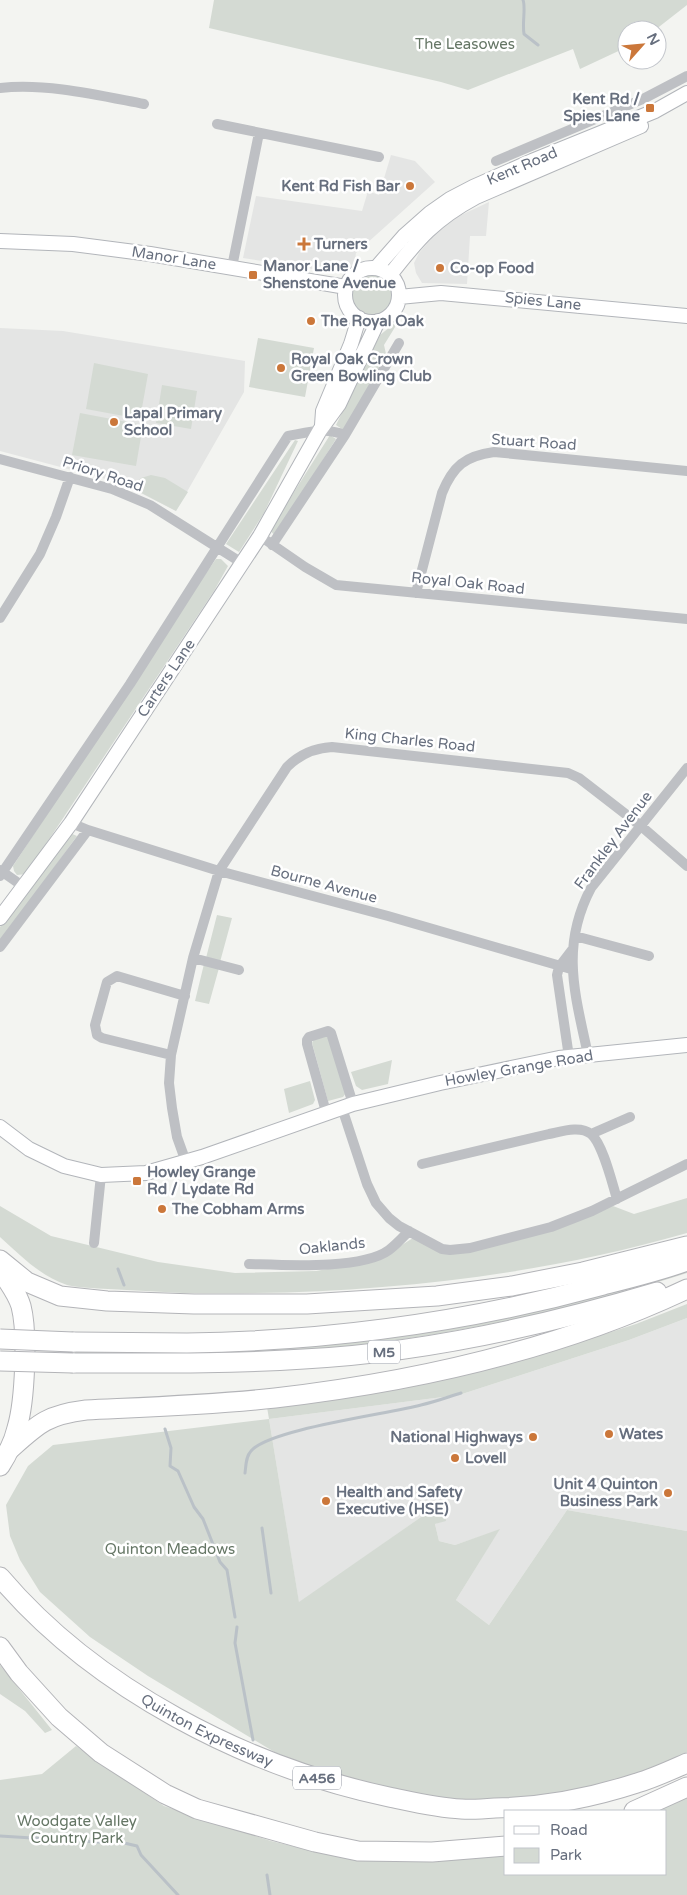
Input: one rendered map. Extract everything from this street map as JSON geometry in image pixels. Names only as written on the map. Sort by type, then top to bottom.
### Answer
[{"type":"highway","points":[[0,1260],[19,1277],[60,1296],[107,1301],[194,1304],[308,1304],[437,1296],[512,1286],[574,1274],[687,1246]]},
{"type":"highway","points":[[0,1249],[23,1273],[40,1287]]},
{"type":"highway","name":"M5","points":[[0,1339],[188,1343],[374,1331],[438,1322],[556,1298],[687,1261]]},
{"type":"highway","points":[[0,1270],[16,1295],[23,1318],[24,1347],[22,1409],[17,1430],[4,1458]]},
{"type":"highway","name":"M5","points":[[0,1361],[189,1364],[305,1360],[375,1353],[443,1343],[556,1320],[687,1282]]},
{"type":"highway","points":[[4,1458],[34,1428],[55,1415],[86,1410],[275,1398],[373,1384],[477,1362],[531,1347],[623,1317],[687,1290]]},
{"type":"highway","name":"Quinton Expressway","points":[[0,1577],[62,1639],[114,1678],[167,1713],[252,1755],[366,1792],[424,1804],[461,1809],[522,1807],[568,1802],[630,1785],[687,1763]]},
{"type":"highway","points":[[0,1647],[19,1674],[59,1716],[101,1753],[165,1794],[197,1810],[315,1842],[358,1851],[432,1852],[504,1846]]},
{"type":"highway","points":[[636,1810],[687,1787]]},
{"type":"street","name":"Kent Road","points":[[496,161],[643,100],[687,76]]},
{"type":"street","points":[[0,88],[22,86],[97,95],[144,104]]},
{"type":"street","name":"Kent Road","points":[[376,268],[404,236],[430,213],[473,186],[655,111],[687,93]]},
{"type":"street","name":"Kent Road","points":[[390,275],[432,226],[456,208],[493,190],[661,118],[687,104]]},
{"type":"street","points":[[217,124],[380,157]]},
{"type":"street","points":[[232,267],[259,133]]},
{"type":"street","name":"Manor Lane","points":[[0,240],[73,244],[150,254],[346,288]]},
{"type":"street","points":[[366,268],[376,268],[390,275],[396,283],[399,297],[392,312],[378,321],[369,322],[352,313],[345,297],[346,288],[350,280],[358,272],[366,268]]},
{"type":"street","name":"Spies Lane","points":[[399,297],[440,293],[687,316]]},
{"type":"street","name":"Carters Lane","points":[[321,428],[323,411],[351,344],[359,318]]},
{"type":"street","name":"Carters Lane","points":[[0,918],[71,823],[260,536],[321,428],[340,404],[378,321]]},
{"type":"street","points":[[272,545],[345,436],[394,346]]},
{"type":"street","points":[[321,428],[332,430],[345,436]]},
{"type":"street","name":"Carters Lane","points":[[1,873],[130,684],[288,436],[321,428]]},
{"type":"street","name":"Stuart Road","points":[[416,593],[442,493],[447,481],[458,465],[476,455],[494,452],[687,471]]},
{"type":"street","name":"Priory Road","points":[[0,459],[112,489],[150,505],[242,563]]},
{"type":"street","points":[[0,618],[40,554],[70,477]]},
{"type":"street","name":"Royal Oak Road","points":[[260,536],[336,585],[687,619]]},
{"type":"street","name":"King Charles Road","points":[[186,1162],[177,1137],[169,1083],[171,1055],[193,958],[219,871],[288,767],[298,757],[319,748],[332,747],[568,773],[579,778],[641,826],[687,866]]},
{"type":"street","name":"Frankley Avenue","points":[[588,1055],[571,969],[572,950],[583,904],[591,888],[687,768]]},
{"type":"street","name":"Bourne Avenue","points":[[71,823],[219,871],[388,916],[571,969]]},
{"type":"street","points":[[0,947],[88,830]]},
{"type":"street","points":[[1,873],[24,888]]},
{"type":"street","points":[[575,936],[649,956]]},
{"type":"street","name":"Frankley Avenue","points":[[559,967],[572,950]]},
{"type":"street","points":[[193,958],[239,970]]},
{"type":"street","points":[[559,967],[557,975],[569,1057]]},
{"type":"street","points":[[171,1055],[102,1038],[97,1035],[95,1025],[107,982],[116,976],[185,996]]},
{"type":"street","points":[[326,1112],[307,1040],[309,1037],[328,1031],[331,1033],[367,1184],[376,1203],[389,1218],[409,1231],[442,1248],[450,1250],[465,1249],[551,1227],[617,1199],[687,1164]]},
{"type":"street","name":"Howley Grange Road","points":[[0,1127],[29,1149],[64,1166],[101,1175],[146,1173],[186,1162],[326,1112],[440,1082],[569,1057],[687,1045]]},
{"type":"street","points":[[591,1134],[630,1117]]},
{"type":"street","points":[[422,1164],[566,1130],[581,1130],[591,1134],[606,1164],[617,1199]]},
{"type":"street","points":[[94,1243],[101,1175]]},
{"type":"street","name":"Oaklands","points":[[249,1264],[320,1266],[375,1257],[389,1250],[409,1231]]},
{"type":"shaded area","points":[[391,155],[415,161],[435,182],[356,253],[354,266],[338,273],[243,258],[256,196],[362,211],[368,191],[379,195]]},
{"type":"shaded area","points":[[489,202],[486,236],[470,236],[467,284],[422,283],[416,273],[414,263],[419,253],[436,233],[457,217]]},
{"type":"shaded area","name":"Lapal Primary School","points":[[0,328],[63,331],[245,361],[244,392],[176,511],[121,483],[0,451]]},
{"type":"shaded area","points":[[687,1318],[687,1531],[567,1510],[489,1625],[456,1600],[499,1530],[455,1545],[439,1541],[435,1524],[446,1520],[434,1508],[299,1603],[269,1419],[459,1395],[629,1340]]},
{"type":"green space","name":"The Leasowes","points":[[214,0],[687,0],[687,5],[667,21],[617,20],[617,52],[580,69],[573,49],[468,90],[209,28]]},
{"type":"green space","points":[[377,274],[385,277],[391,283],[394,295],[391,307],[385,313],[369,316],[361,313],[355,307],[352,291],[355,283],[361,277]]},
{"type":"green space","points":[[400,319],[384,345],[386,354],[345,431],[336,425],[380,335]]},
{"type":"green space","name":"Royal Oak Crown Green Bowling Club","points":[[258,338],[314,348],[305,397],[249,387]]},
{"type":"green space","points":[[94,363],[148,374],[140,419],[86,409]]},
{"type":"green space","points":[[162,385],[197,391],[191,429],[156,423]]},
{"type":"green space","points":[[80,413],[143,425],[136,466],[72,455]]},
{"type":"green space","points":[[330,435],[336,439],[275,536],[270,530]]},
{"type":"green space","points":[[295,440],[298,441],[264,513],[239,552],[226,544]]},
{"type":"green space","points":[[151,475],[165,478],[188,492],[176,511],[132,488],[141,478]]},
{"type":"green space","points":[[216,559],[221,559],[228,566],[214,591],[26,874],[17,875],[13,866]]},
{"type":"green space","points":[[70,833],[77,836],[0,942],[0,927]]},
{"type":"green space","points":[[217,915],[232,918],[220,962],[206,958]]},
{"type":"green space","points":[[204,964],[219,968],[209,1004],[195,1001]]},
{"type":"green space","points":[[326,1036],[329,1039],[346,1093],[343,1097],[328,1101],[312,1043],[314,1039]]},
{"type":"green space","points":[[392,1060],[388,1084],[362,1090],[356,1086],[351,1072]]},
{"type":"green space","points":[[310,1081],[315,1100],[313,1104],[289,1113],[284,1089]]},
{"type":"green space","points":[[687,1198],[687,1233],[625,1249],[563,1263],[437,1282],[310,1292],[183,1293],[72,1286],[57,1281],[39,1271],[0,1237],[0,1206],[51,1236],[158,1262],[235,1273],[316,1271],[381,1258],[413,1238],[448,1254],[613,1206],[634,1214]]},
{"type":"green space","points":[[687,1269],[687,1273],[641,1287],[502,1322],[361,1345],[254,1354],[75,1354],[75,1349],[268,1348]]},
{"type":"green space","points":[[687,1304],[687,1318],[629,1340],[459,1395],[269,1419],[267,1407],[532,1357],[636,1324]]},
{"type":"green space","name":"Quinton Meadows","points":[[269,1419],[299,1602],[434,1508],[445,1511],[446,1521],[435,1524],[439,1541],[455,1545],[500,1529],[456,1600],[489,1625],[567,1510],[687,1531],[687,1752],[644,1775],[558,1799],[485,1805],[381,1788],[291,1762],[148,1676],[90,1637],[40,1592],[20,1560],[10,1536],[6,1505],[28,1466],[53,1445]]},
{"type":"green space","points":[[0,1665],[52,1730],[45,1733],[25,1711],[0,1694]]},
{"type":"green space","name":"Woodgate Valley Country Park","points":[[76,1746],[164,1806],[271,1841],[317,1852],[504,1853],[504,1875],[667,1875],[667,1810],[655,1810],[687,1788],[687,1895],[0,1895],[0,1780],[42,1774]]},
{"type":"waterway","points":[[523,0],[524,34],[538,45]]},
{"type":"waterway","points":[[118,1269],[124,1285]]},
{"type":"waterway","points":[[245,1473],[249,1453],[262,1443],[304,1429],[405,1409],[461,1393]]},
{"type":"waterway","points":[[165,1429],[171,1448],[170,1466],[178,1471],[194,1507],[203,1519],[220,1562],[227,1570],[235,1617]]},
{"type":"waterway","points":[[262,1528],[271,1593]]},
{"type":"waterway","points":[[237,1627],[235,1643],[253,1740]]},
{"type":"waterway","points":[[0,1836],[120,1842],[137,1846],[141,1855],[178,1895]]},
{"type":"waterway","points":[[267,1875],[270,1895]]},
{"type":"place","name":"Kent Rd / Spies Lane","points":[[650,108]]},
{"type":"place","name":"Kent Rd Fish Bar","points":[[410,186]]},
{"type":"place","name":"Turners","points":[[304,244]]},
{"type":"place","name":"Co-op Food","points":[[440,268]]},
{"type":"place","name":"Manor Lane / Shenstone Avenue","points":[[253,275]]},
{"type":"place","name":"The Royal Oak","points":[[311,321]]},
{"type":"place","name":"Royal Oak Crown Green Bowling Club","points":[[281,368]]},
{"type":"place","name":"Lapal Primary School","points":[[114,422]]},
{"type":"place","name":"Howley Grange Rd / Lydate Rd","points":[[137,1181]]},
{"type":"place","name":"The Cobham Arms","points":[[162,1209]]},
{"type":"place","name":"Wates","points":[[609,1434]]},
{"type":"place","name":"National Highways","points":[[533,1437]]},
{"type":"place","name":"Lovell","points":[[455,1458]]},
{"type":"place","name":"Unit 4 Quinton Business Park","points":[[668,1493]]},
{"type":"place","name":"Health and Safety Executive (HSE)","points":[[326,1501]]}]
